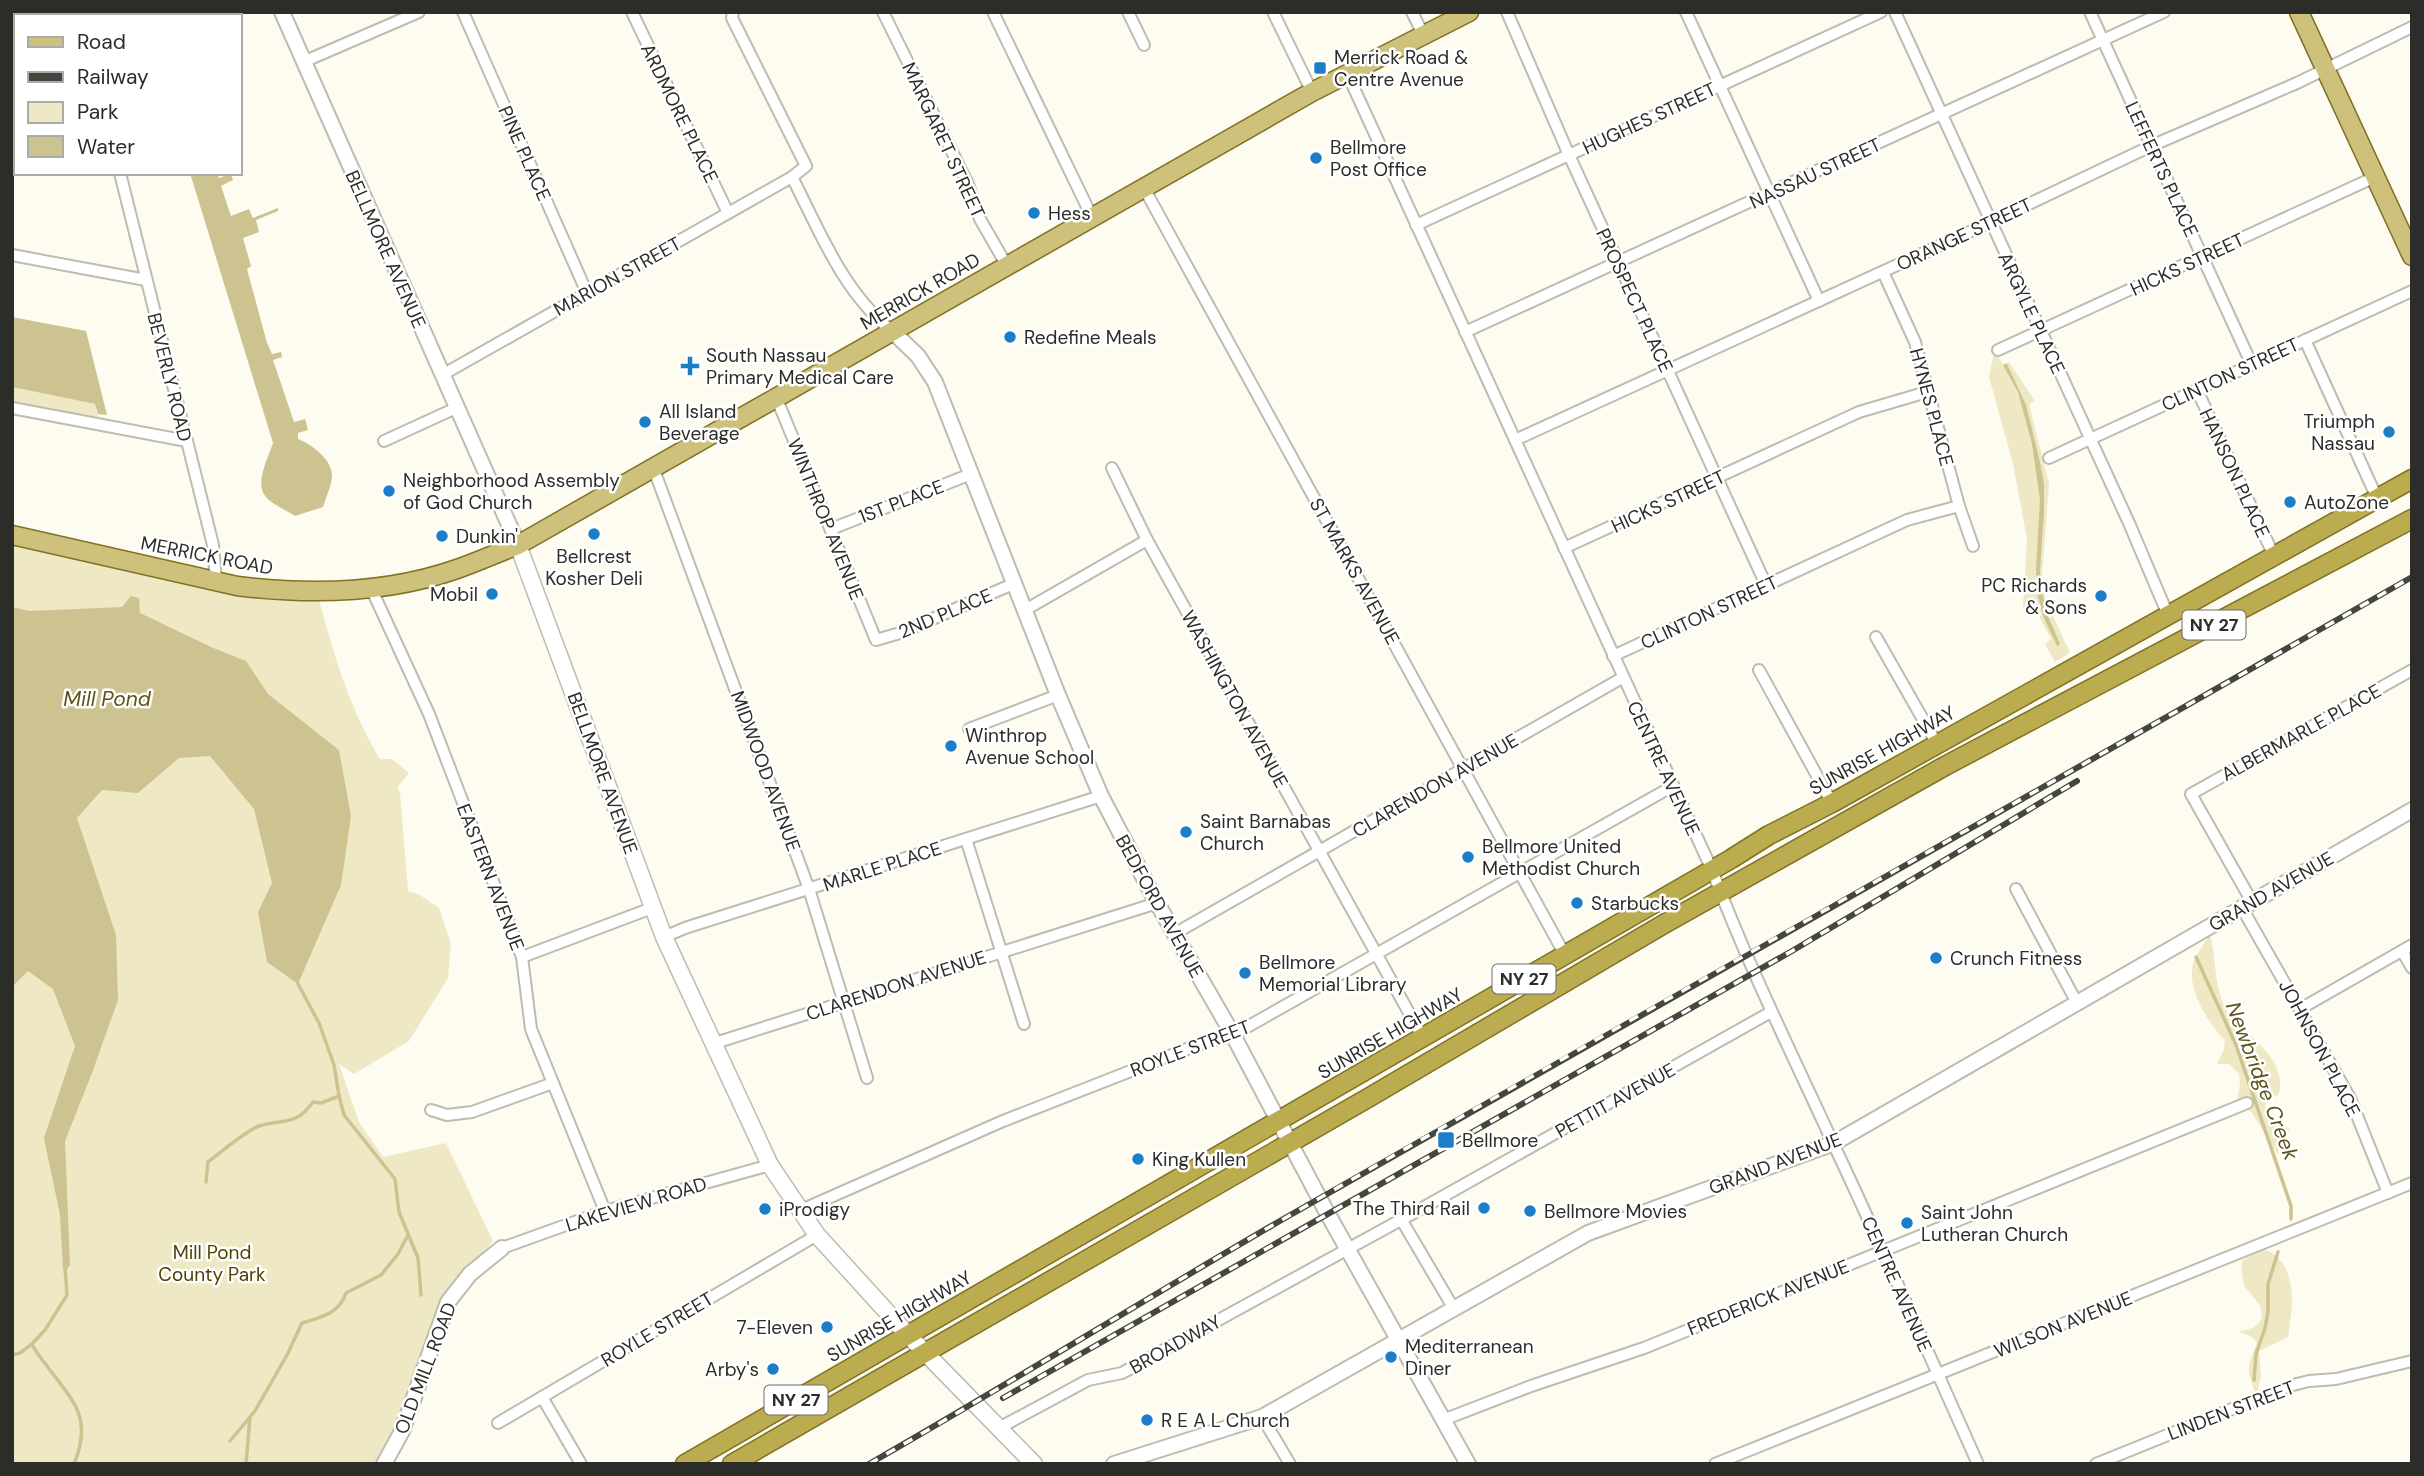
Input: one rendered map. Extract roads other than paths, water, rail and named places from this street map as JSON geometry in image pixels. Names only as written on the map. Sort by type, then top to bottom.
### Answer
[{"type":"highway","name":"SUNRISE HIGHWAY","points":[[685,1464],[1279,1122],[1769,835],[1832,803],[2412,479]]},
{"type":"highway","name":"NY 27","points":[[732,1464],[1945,766],[2412,519]]},
{"type":"main road","name":"MERRICK ROAD","points":[[12,534],[261,589],[318,592],[371,588],[448,572],[517,545],[1312,92],[1469,12]]},
{"type":"main road","points":[[2298,12],[2412,256]]},
{"type":"main road","name":"BELLMORE AVENUE","points":[[517,545],[652,908],[770,1165],[817,1235],[908,1335],[1034,1464]]},
{"type":"street","name":"BELLMORE AVENUE","points":[[282,12],[517,545]]},
{"type":"street","points":[[303,62],[419,12]]},
{"type":"street","name":"PINE PLACE","points":[[463,12],[587,293]]},
{"type":"street","name":"ARDMORE PLACE","points":[[632,12],[728,213]]},
{"type":"street","points":[[733,12],[732,18],[806,166],[792,177],[843,277],[873,316],[892,331]]},
{"type":"street","name":"MARGARET STREET","points":[[883,12],[968,184],[980,219],[1007,266]]},
{"type":"street","points":[[993,12],[1092,217]]},
{"type":"street","points":[[1128,12],[1144,45]]},
{"type":"street","points":[[1273,12],[1312,92]]},
{"type":"street","points":[[1412,12],[1423,34]]},
{"type":"street","name":"PROSPECT PLACE","points":[[1507,12],[1569,155],[1766,586]]},
{"type":"street","points":[[1686,12],[1818,301]]},
{"type":"street","name":"HUGHES STREET","points":[[1416,225],[1881,12]]},
{"type":"street","name":"ARGYLE PLACE","points":[[1895,12],[2168,615]]},
{"type":"street","name":"LEFFERTS PLACE","points":[[2090,12],[2252,365]]},
{"type":"street","name":"NASSAU STREET","points":[[1465,332],[2164,12]]},
{"type":"street","name":"ORANGE STREET","points":[[1515,440],[2412,27]]},
{"type":"street","name":"CENTRE AVENUE","points":[[1347,73],[1712,870],[1772,1012],[1978,1464]]},
{"type":"street","name":"BEVERLY ROAD","points":[[120,175],[213,545],[216,581]]},
{"type":"street","name":"MARION STREET","points":[[442,375],[792,177]]},
{"type":"street","name":"HICKS STREET","points":[[1998,350],[2375,177]]},
{"type":"street","name":"ST MARKS AVENUE","points":[[1144,188],[1565,955]]},
{"type":"street","points":[[12,255],[146,280]]},
{"type":"street","name":"HYNES PLACE","points":[[1883,272],[1916,342],[1927,392],[1973,546]]},
{"type":"street","name":"CLINTON STREET","points":[[2049,458],[2412,291]]},
{"type":"street","name":"BEDFORD AVENUE","points":[[892,331],[918,356],[935,382],[1013,584],[1101,796],[1174,934],[1233,1035],[1468,1464]]},
{"type":"street","points":[[2305,340],[2377,498]]},
{"type":"street","name":"HANSON PLACE","points":[[2197,390],[2274,556]]},
{"type":"street","name":"HICKS STREET","points":[[1564,548],[1859,412],[1927,392]]},
{"type":"street","name":"WINTHROP AVENUE","points":[[776,397],[876,640]]},
{"type":"street","points":[[12,408],[187,442]]},
{"type":"street","points":[[384,442],[456,408]]},
{"type":"street","name":"MIDWOOD AVENUE","points":[[653,467],[809,889],[867,1078]]},
{"type":"street","name":"WASHINGTON AVENUE","points":[[1112,468],[1147,540],[1423,1038]]},
{"type":"street","name":"1ST PLACE","points":[[831,529],[971,474]]},
{"type":"street","name":"CLINTON STREET","points":[[1613,656],[1907,520],[1959,506]]},
{"type":"street","points":[[1024,610],[1147,540]]},
{"type":"street","name":"2ND PLACE","points":[[876,640],[900,633],[1013,584]]},
{"type":"street","name":"EASTERN AVENUE","points":[[371,588],[429,714],[522,957],[531,1029],[605,1211]]},
{"type":"street","points":[[1877,637],[1937,744]]},
{"type":"street","points":[[1759,670],[1832,803]]},
{"type":"street","name":"ALBERMARLE PLACE","points":[[2191,794],[2412,670]]},
{"type":"street","name":"CLARENDON AVENUE","points":[[1174,934],[1622,678]]},
{"type":"street","points":[[969,729],[1058,695]]},
{"type":"street","name":"ROYLE STREET","points":[[799,1211],[1003,1121],[1197,1045],[1233,1035],[1673,786]]},
{"type":"street","name":"JOHNSON PLACE","points":[[2191,794],[2300,1009],[2350,1098],[2388,1193]]},
{"type":"street","name":"MARLE PLACE","points":[[664,937],[685,928],[1101,796]]},
{"type":"street","name":"GRAND AVENUE","points":[[1114,1464],[1262,1417],[1588,1233],[1833,1143],[2412,810]]},
{"type":"street","points":[[966,839],[1024,1024]]},
{"type":"street","points":[[2016,890],[2077,1003]]},
{"type":"street","name":"CLARENDON AVENUE","points":[[715,1043],[1157,903]]},
{"type":"street","points":[[522,957],[652,908]]},
{"type":"street","points":[[2300,1009],[2407,948],[2412,968]]},
{"type":"street","name":"PETTIT AVENUE","points":[[1348,1249],[1772,1012]]},
{"type":"street","points":[[431,1110],[447,1115],[472,1112],[553,1083]]},
{"type":"street","name":"FREDERICK AVENUE","points":[[1443,1420],[1531,1386],[1644,1349],[2247,1103]]},
{"type":"street","name":"LAKEVIEW ROAD","points":[[502,1248],[605,1211],[770,1165]]},
{"type":"street","name":"WILSON AVENUE","points":[[1715,1464],[2412,1183]]},
{"type":"street","points":[[1401,1219],[1454,1309]]},
{"type":"street","name":"ROYLE STREET","points":[[498,1423],[817,1235]]},
{"type":"street","name":"OLD MILL ROAD","points":[[384,1464],[402,1431],[448,1303],[470,1274],[502,1248]]},
{"type":"street","name":"BROADWAY","points":[[999,1428],[1088,1380],[1122,1373],[1348,1249]]},
{"type":"street","name":"LINDEN STREET","points":[[2095,1464],[2289,1386],[2336,1379],[2412,1361]]},
{"type":"street","points":[[542,1397],[581,1464]]},
{"type":"street","points":[[1262,1417],[1290,1464]]},
{"type":"water","points":[[102,12],[170,14],[104,14]]},
{"type":"water","points":[[191,175],[218,175],[219,178],[231,175],[233,180],[221,186],[231,216],[249,209],[253,218],[278,208],[278,211],[256,220],[259,232],[243,238],[251,266],[247,269],[267,343],[272,354],[281,352],[282,357],[273,360],[294,422],[305,419],[308,430],[298,433],[298,439],[320,453],[331,469],[331,483],[323,507],[295,516],[266,497],[261,485],[273,443]]},
{"type":"water","points":[[12,317],[86,331],[107,415],[98,414],[95,404],[12,387]]},
{"type":"water","points":[[2007,364],[2026,405],[2044,484],[2041,587],[2047,614],[2060,644],[2057,646],[2043,616],[2037,593],[2040,500],[2032,444],[2018,392],[2003,365]]},
{"type":"water","name":"Mill Pond","points":[[131,596],[139,598],[140,613],[246,661],[268,694],[339,750],[351,816],[341,885],[298,984],[267,962],[258,912],[272,883],[254,809],[210,756],[179,758],[138,793],[102,790],[77,818],[116,935],[118,1000],[65,1141],[70,1265],[65,1272],[60,1215],[44,1138],[75,1046],[53,989],[28,971],[12,987],[12,607],[29,611],[122,607]]},
{"type":"waterway","name":"Newbridge Creek","points":[[2196,957],[2236,1045],[2291,1206],[2291,1219]]},
{"type":"waterway","points":[[206,1182],[208,1162],[248,1132],[259,1126],[295,1118],[313,1102],[321,1103],[339,1096],[334,1065],[319,1023],[297,979]]},
{"type":"waterway","points":[[339,1096],[344,1115],[395,1179],[399,1212],[418,1258],[421,1295]]},
{"type":"waterway","points":[[230,1441],[255,1411],[302,1323],[328,1314],[339,1306],[346,1293],[381,1275],[398,1254],[408,1235]]},
{"type":"waterway","name":"Newbridge Creek","points":[[2254,1380],[2256,1354],[2268,1312],[2268,1284],[2278,1252]]},
{"type":"waterway","points":[[65,1268],[67,1295],[45,1330],[32,1344],[78,1411],[82,1434],[74,1464]]},
{"type":"waterway","points":[[12,1355],[20,1353],[32,1344]]},
{"type":"waterway","points":[[246,1464],[250,1417]]},
{"type":"railway","points":[[869,1464],[1425,1137],[2412,577]]},
{"type":"railway","points":[[1003,1398],[1792,951],[2077,781]]},
{"type":"place","name":"Merrick Road & Centre Avenue","points":[[1320,68]]},
{"type":"place","name":"Bellmore Post Office","points":[[1316,158]]},
{"type":"place","name":"Hess","points":[[1034,213]]},
{"type":"place","name":"Redefine Meals","points":[[1010,337]]},
{"type":"place","name":"South Nassau Primary Medical Care","points":[[690,366]]},
{"type":"place","name":"All Island Beverage","points":[[645,422]]},
{"type":"place","name":"Triumph Nassau","points":[[2389,432]]},
{"type":"place","name":"Neighborhood Assembly of God Church","points":[[389,491]]},
{"type":"place","name":"AutoZone","points":[[2290,502]]},
{"type":"place","name":"Bellcrest Kosher Deli","points":[[594,534]]},
{"type":"place","name":"Dunkin'","points":[[442,536]]},
{"type":"place","name":"Mobil","points":[[492,594]]},
{"type":"place","name":"PC Richards & Sons","points":[[2101,596]]},
{"type":"place","name":"Winthrop Avenue School","points":[[951,746]]},
{"type":"place","name":"Saint Barnabas Church","points":[[1186,832]]},
{"type":"place","name":"Bellmore United Methodist Church","points":[[1468,857]]},
{"type":"place","name":"Starbucks","points":[[1577,903]]},
{"type":"place","name":"Crunch Fitness","points":[[1936,958]]},
{"type":"place","name":"Bellmore Memorial Library","points":[[1245,973]]},
{"type":"place","name":"Bellmore","points":[[1446,1140]]},
{"type":"place","name":"King Kullen","points":[[1138,1159]]},
{"type":"place","name":"The Third Rail","points":[[1484,1208]]},
{"type":"place","name":"iProdigy","points":[[765,1209]]},
{"type":"place","name":"Bellmore Movies","points":[[1530,1211]]},
{"type":"place","name":"Saint John Lutheran Church","points":[[1907,1223]]},
{"type":"place","name":"7-Eleven","points":[[827,1327]]},
{"type":"place","name":"Mediterranean Diner","points":[[1391,1357]]},
{"type":"place","name":"Arby's","points":[[773,1369]]},
{"type":"place","name":"R E A L Church","points":[[1147,1420]]},
{"type":"park label","name":"Mill Pond County Park","points":[[212,1263]]}]
